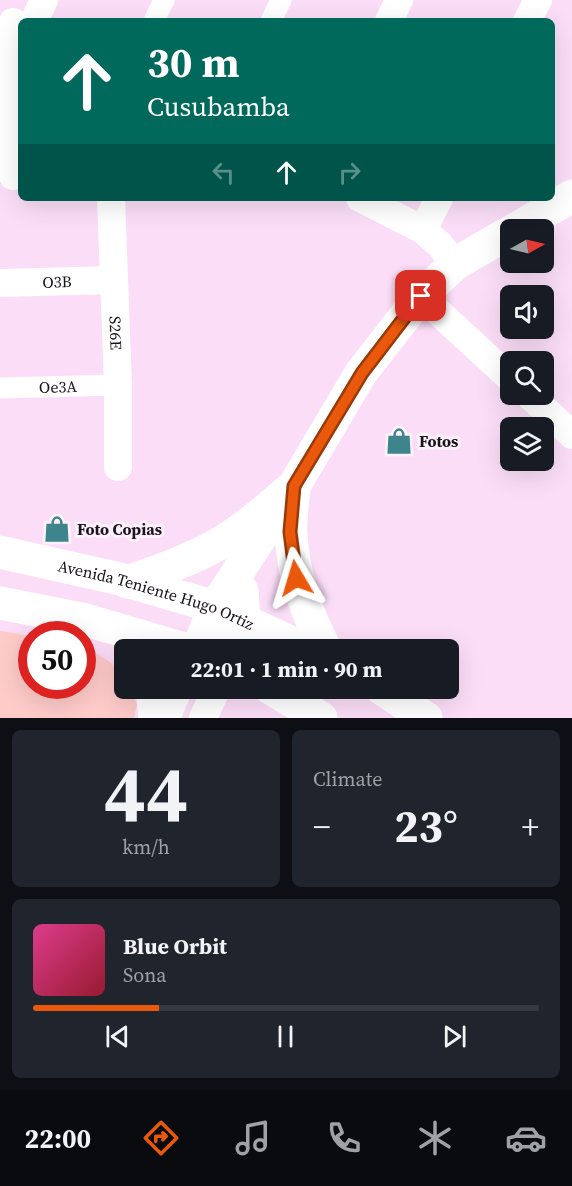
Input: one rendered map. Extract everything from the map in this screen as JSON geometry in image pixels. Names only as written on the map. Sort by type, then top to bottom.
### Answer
[{"type":"main road","points":[[533,219],[572,196]]},
{"type":"main road","points":[[212,639],[230,625],[242,565],[294,486],[362,373],[421,296],[455,264],[500,238]]},
{"type":"main road","points":[[127,582],[173,566],[216,545],[257,518],[294,486]]},
{"type":"main road","points":[[294,486],[290,532],[296,578],[310,622],[320,639]]},
{"type":"main road","name":"Avenida Teniente Hugo Ortiz","points":[[0,552],[127,582],[230,625],[273,639]]},
{"type":"main road","points":[[0,603],[86,620],[128,639]]},
{"type":"main road","points":[[153,699],[155,718]]},
{"type":"main road","points":[[288,699],[320,718]]},
{"type":"main road","points":[[398,699],[426,718]]},
{"type":"main road","points":[[279,718],[320,718]]},
{"type":"street","points":[[21,18],[44,0]]},
{"type":"street","points":[[155,18],[164,0]]},
{"type":"street","points":[[272,18],[281,0]]},
{"type":"street","points":[[390,18],[399,0]]},
{"type":"street","points":[[11,176],[17,21]]},
{"type":"street","name":"S26E","points":[[111,201],[118,385],[118,466]]},
{"type":"street","points":[[366,201],[423,230],[440,245],[455,264]]},
{"type":"street","points":[[423,230],[438,201]]},
{"type":"street","name":"O3B","points":[[0,283],[114,280]]},
{"type":"street","points":[[421,296],[500,369]]},
{"type":"street","name":"Oe3A","points":[[0,388],[118,385]]},
{"type":"street","points":[[540,405],[572,435]]},
{"type":"street","points":[[166,718],[174,699]]},
{"type":"street","points":[[203,718],[212,699]]},
{"type":"shaded area","points":[[0,631],[18,634],[18,699],[96,699],[96,654],[114,665],[114,699],[134,699],[137,704],[134,718],[0,718]]},
{"type":"place","name":"Fotos","points":[[399,441]]},
{"type":"place","name":"Foto Copias","points":[[57,529]]},
{"type":"route","points":[[296,578],[290,532],[294,486],[362,373],[421,296]]}]
